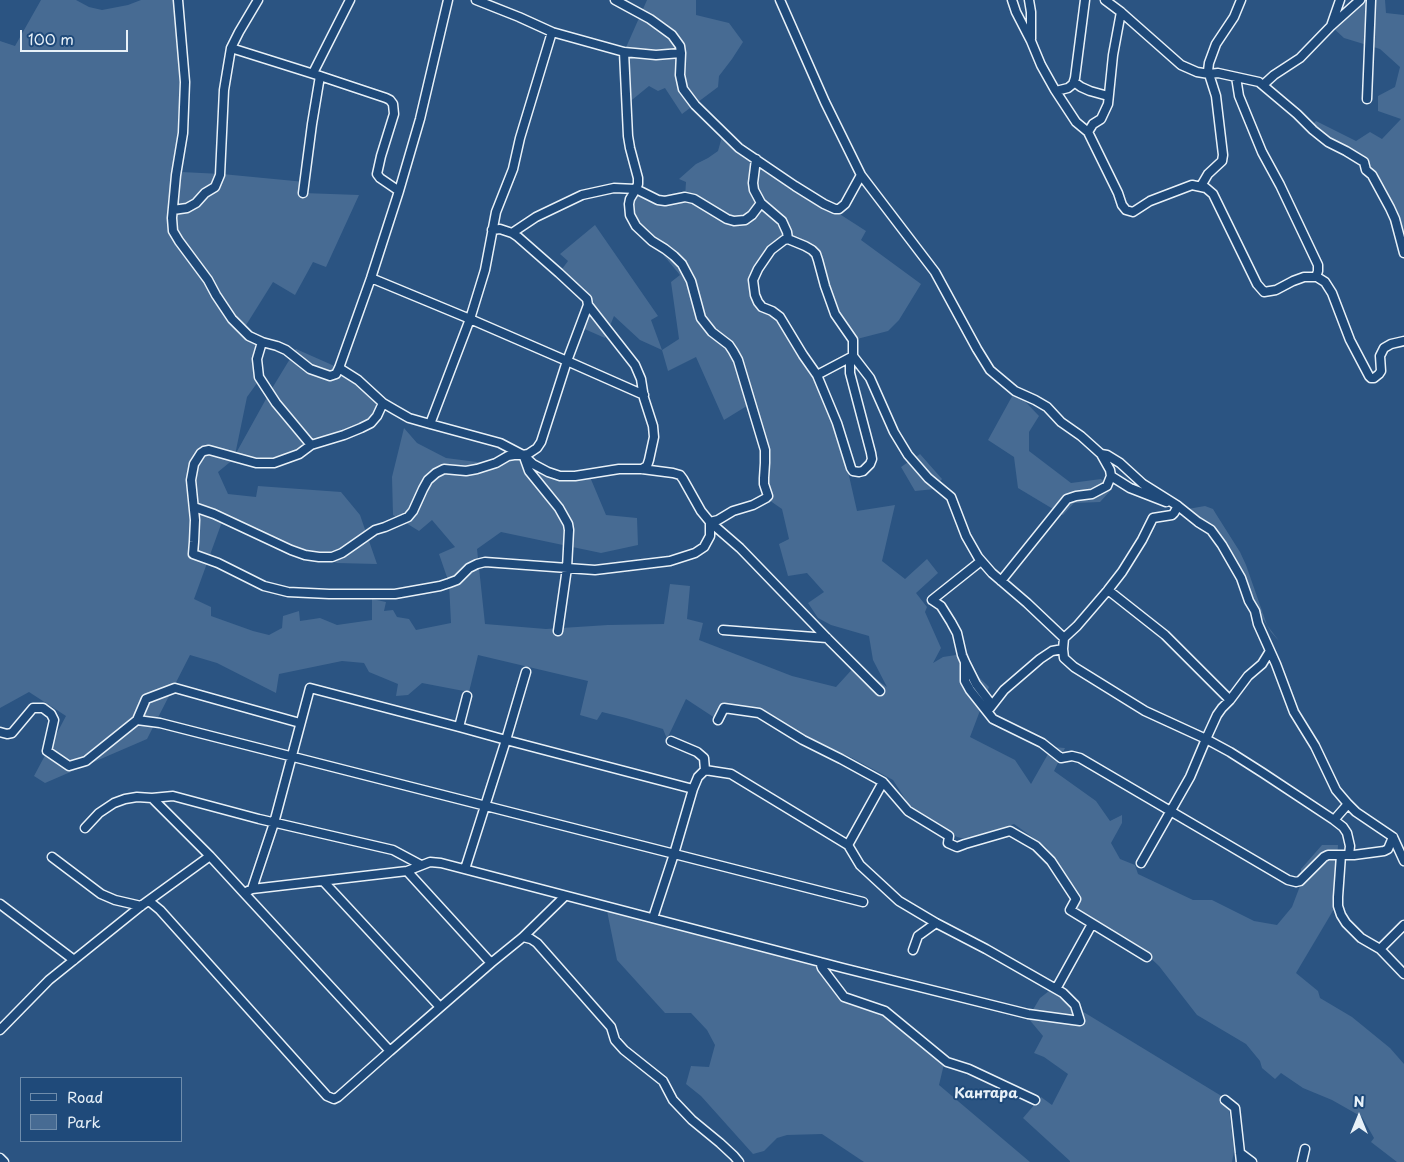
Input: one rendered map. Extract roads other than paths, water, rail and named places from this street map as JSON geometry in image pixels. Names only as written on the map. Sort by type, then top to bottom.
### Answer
[{"type":"street","points":[[178,0],[185,82],[182,133],[173,210],[173,230],[208,280],[232,319],[248,336],[286,350],[310,369],[330,376],[336,374],[339,368],[399,191],[420,119],[448,0]]},
{"type":"street","points":[[173,210],[187,208],[205,192],[215,187],[220,174],[224,90],[231,48],[258,0]]},
{"type":"street","points":[[303,194],[317,74],[350,0]]},
{"type":"street","points":[[476,0],[552,32],[624,52],[656,55],[681,53]]},
{"type":"street","points":[[615,0],[632,8],[666,30],[677,42],[681,53],[681,83],[687,95],[734,143],[756,159],[795,186],[835,209],[842,208],[846,204],[861,175]]},
{"type":"street","points":[[780,0],[825,102],[861,175],[935,272],[977,350],[990,370],[1015,391],[1047,407],[1061,422],[1081,436],[1101,454],[1110,470],[1111,476],[1107,486],[1092,494],[1071,497],[1063,503],[1001,580]]},
{"type":"street","points":[[1012,0],[1041,65],[1076,122],[1088,132],[1126,210],[1133,212],[1150,201],[1192,185],[1206,188],[1212,194],[1257,284],[1264,292],[1276,290],[1300,278],[1316,277],[1325,282],[1329,287],[1350,340],[1368,376],[1374,378],[1381,371],[1380,356],[1384,348],[1404,341]]},
{"type":"street","points":[[1029,0],[1031,41]]},
{"type":"street","points":[[1056,91],[1068,88],[1074,82],[1085,0]]},
{"type":"street","points":[[1105,0],[1181,66],[1209,74],[1218,72],[1260,82],[1324,139],[1364,162],[1366,170],[1372,176],[1395,219],[1404,253]]},
{"type":"street","points":[[1201,186],[1208,174],[1222,161],[1224,156],[1216,96],[1209,74],[1209,63],[1216,44],[1234,16],[1241,0]]},
{"type":"street","points":[[1331,26],[1340,0]]},
{"type":"street","points":[[1263,85],[1274,75],[1300,58],[1360,0]]},
{"type":"street","points":[[1366,99],[1371,0]]},
{"type":"street","points":[[1088,132],[1103,115],[1108,104],[1113,55],[1121,12]]},
{"type":"street","points":[[430,424],[470,319],[485,270],[496,212],[513,169],[520,138],[552,32]]},
{"type":"street","points":[[231,48],[317,74],[386,98],[393,104],[394,114],[377,174],[399,191]]},
{"type":"street","points":[[624,52],[628,136],[638,178],[638,184],[630,199],[630,215],[643,233],[666,249],[682,264],[691,281],[701,318],[712,332],[729,345],[733,351],[738,360],[764,450],[764,478],[768,496],[753,505],[733,511],[718,520],[710,522]]},
{"type":"street","points":[[1236,77],[1240,96],[1262,152],[1318,265],[1316,277]]},
{"type":"street","points":[[1074,82],[1081,87],[1108,96]]},
{"type":"street","points":[[756,159],[754,190],[761,203],[782,220],[788,239]]},
{"type":"street","points":[[512,233],[536,217],[582,195],[614,188],[636,189],[658,200],[665,201],[685,197],[694,199],[734,222],[745,220],[752,215],[761,203]]},
{"type":"street","points":[[492,230],[512,233],[518,237],[580,292],[635,365],[641,379],[654,437],[647,466],[642,470]]},
{"type":"street","points":[[788,239],[804,246],[816,254],[825,286],[836,314],[853,340],[853,356],[850,364],[850,373],[872,453],[870,464],[859,472],[851,468],[837,423],[817,374],[780,317],[762,307],[755,295],[753,280],[758,269],[772,250],[784,240],[788,239]]},
{"type":"street","points":[[371,278],[644,395]]},
{"type":"street","points":[[194,507],[214,514],[304,555],[332,557],[342,553],[375,530],[408,517],[413,511],[422,489],[436,473],[444,469],[477,469],[496,463],[508,456],[533,452],[541,442],[567,361],[588,305]]},
{"type":"street","points":[[262,342],[257,359],[259,377],[276,403],[311,445]]},
{"type":"street","points":[[817,374],[853,356]]},
{"type":"street","points":[[853,356],[870,378],[894,432],[908,455],[928,478],[951,497],[968,540],[981,561],[1064,638]]},
{"type":"street","points":[[339,368],[358,380],[383,403],[409,418],[500,443],[516,450],[533,464],[560,476],[575,476],[619,469],[680,475],[701,511],[710,522],[740,548],[826,638],[880,691]]},
{"type":"street","points":[[383,403],[377,416],[366,425],[344,435],[311,445],[299,454],[274,463],[256,463],[209,450],[204,451],[197,458],[191,480],[195,532],[193,554],[218,563],[264,586],[288,592],[378,594],[407,592],[449,583],[457,580],[469,568],[485,562],[603,570],[662,562],[700,551],[710,536],[710,522]]},
{"type":"street","points":[[1101,454],[1107,455],[1120,463],[1143,484],[1211,530],[1241,578],[1294,712],[1315,746],[1336,790],[1356,812],[1393,838],[1404,861]]},
{"type":"street","points":[[523,455],[529,471],[559,508],[568,524],[566,568],[558,631]]},
{"type":"street","points":[[1111,476],[1148,496],[1166,502],[1170,501]]},
{"type":"street","points":[[1178,506],[1172,515],[1153,518],[1122,572],[1077,626],[1064,638],[1064,658],[1074,667],[1145,711],[1206,739],[1264,772],[1343,827],[1347,833],[1350,846],[1345,855],[1338,906],[1346,923],[1361,938],[1380,949],[1404,974]]},
{"type":"street","points":[[981,561],[932,600],[941,606],[957,634],[962,655],[976,684],[992,705]]},
{"type":"street","points":[[1108,590],[1165,635],[1230,700]]},
{"type":"street","points":[[723,630],[826,638]]},
{"type":"street","points":[[993,719],[990,712],[992,705],[1004,690],[1040,659],[1052,651],[1063,649]]},
{"type":"street","points":[[1141,863],[1190,777],[1217,715],[1248,676],[1262,664],[1270,651]]},
{"type":"street","points":[[965,662],[965,681],[993,719],[1042,743],[1061,758],[1072,756],[1080,758],[1292,882],[1300,881],[1304,878],[1324,856],[1384,851],[1388,849],[1393,838]]},
{"type":"street","points":[[465,869],[526,672]]},
{"type":"street","points":[[0,732],[7,734],[12,732],[33,708],[43,708],[54,720],[47,751],[69,766],[86,762],[137,720],[146,699],[175,688],[300,723]]},
{"type":"street","points":[[248,891],[274,823],[310,688],[693,789]]},
{"type":"street","points":[[459,727],[467,696]]},
{"type":"street","points":[[718,720],[724,708],[759,713],[802,740],[883,782],[908,811],[950,836],[948,843],[957,847],[1010,831],[1036,846],[1051,861],[1076,899],[1070,910],[1147,957]]},
{"type":"street","points":[[137,720],[189,730],[863,902]]},
{"type":"street","points":[[653,918],[693,789],[698,777],[705,770],[704,758],[697,752],[672,741]]},
{"type":"street","points":[[248,891],[407,871],[430,862],[441,862],[565,896],[1028,1014],[1080,1021],[1075,1005],[1063,993],[898,900],[860,865],[848,846],[731,774],[705,770]]},
{"type":"street","points":[[848,846],[883,782]]},
{"type":"street","points":[[85,828],[99,813],[114,803],[138,797],[172,796],[274,823],[394,850],[421,865]]},
{"type":"street","points":[[152,798],[248,891],[390,1051]]},
{"type":"street","points":[[1334,820],[1348,804]]},
{"type":"street","points":[[0,1030],[48,980],[141,906],[210,856]]},
{"type":"street","points":[[52,857],[100,894],[115,900],[141,906]]},
{"type":"street","points":[[407,871],[491,963]]},
{"type":"street","points":[[324,882],[440,1007]]},
{"type":"street","points":[[149,901],[160,910],[327,1096],[334,1099],[523,937],[565,896]]},
{"type":"street","points":[[0,904],[74,960]]},
{"type":"street","points":[[913,950],[918,936],[936,923]]},
{"type":"street","points":[[1056,989],[1092,924]]},
{"type":"street","points":[[1380,949],[1404,925]]},
{"type":"street","points":[[523,937],[537,943],[611,1027],[615,1040],[624,1050],[663,1082],[673,1100],[692,1120],[720,1143],[739,1162]]},
{"type":"street","points":[[820,962],[822,968],[844,997],[885,1012],[947,1062],[969,1069],[1035,1100]]},
{"type":"street","points":[[1225,1100],[1235,1108],[1240,1162]]},
{"type":"street","points":[[1302,1162],[1305,1149]]},
{"type":"street","points":[[1240,1153],[1252,1162]]},
{"type":"street","points":[[0,1158],[4,1162]]},
{"type":"district","name":"Кантара","points":[[986,1094]]}]
